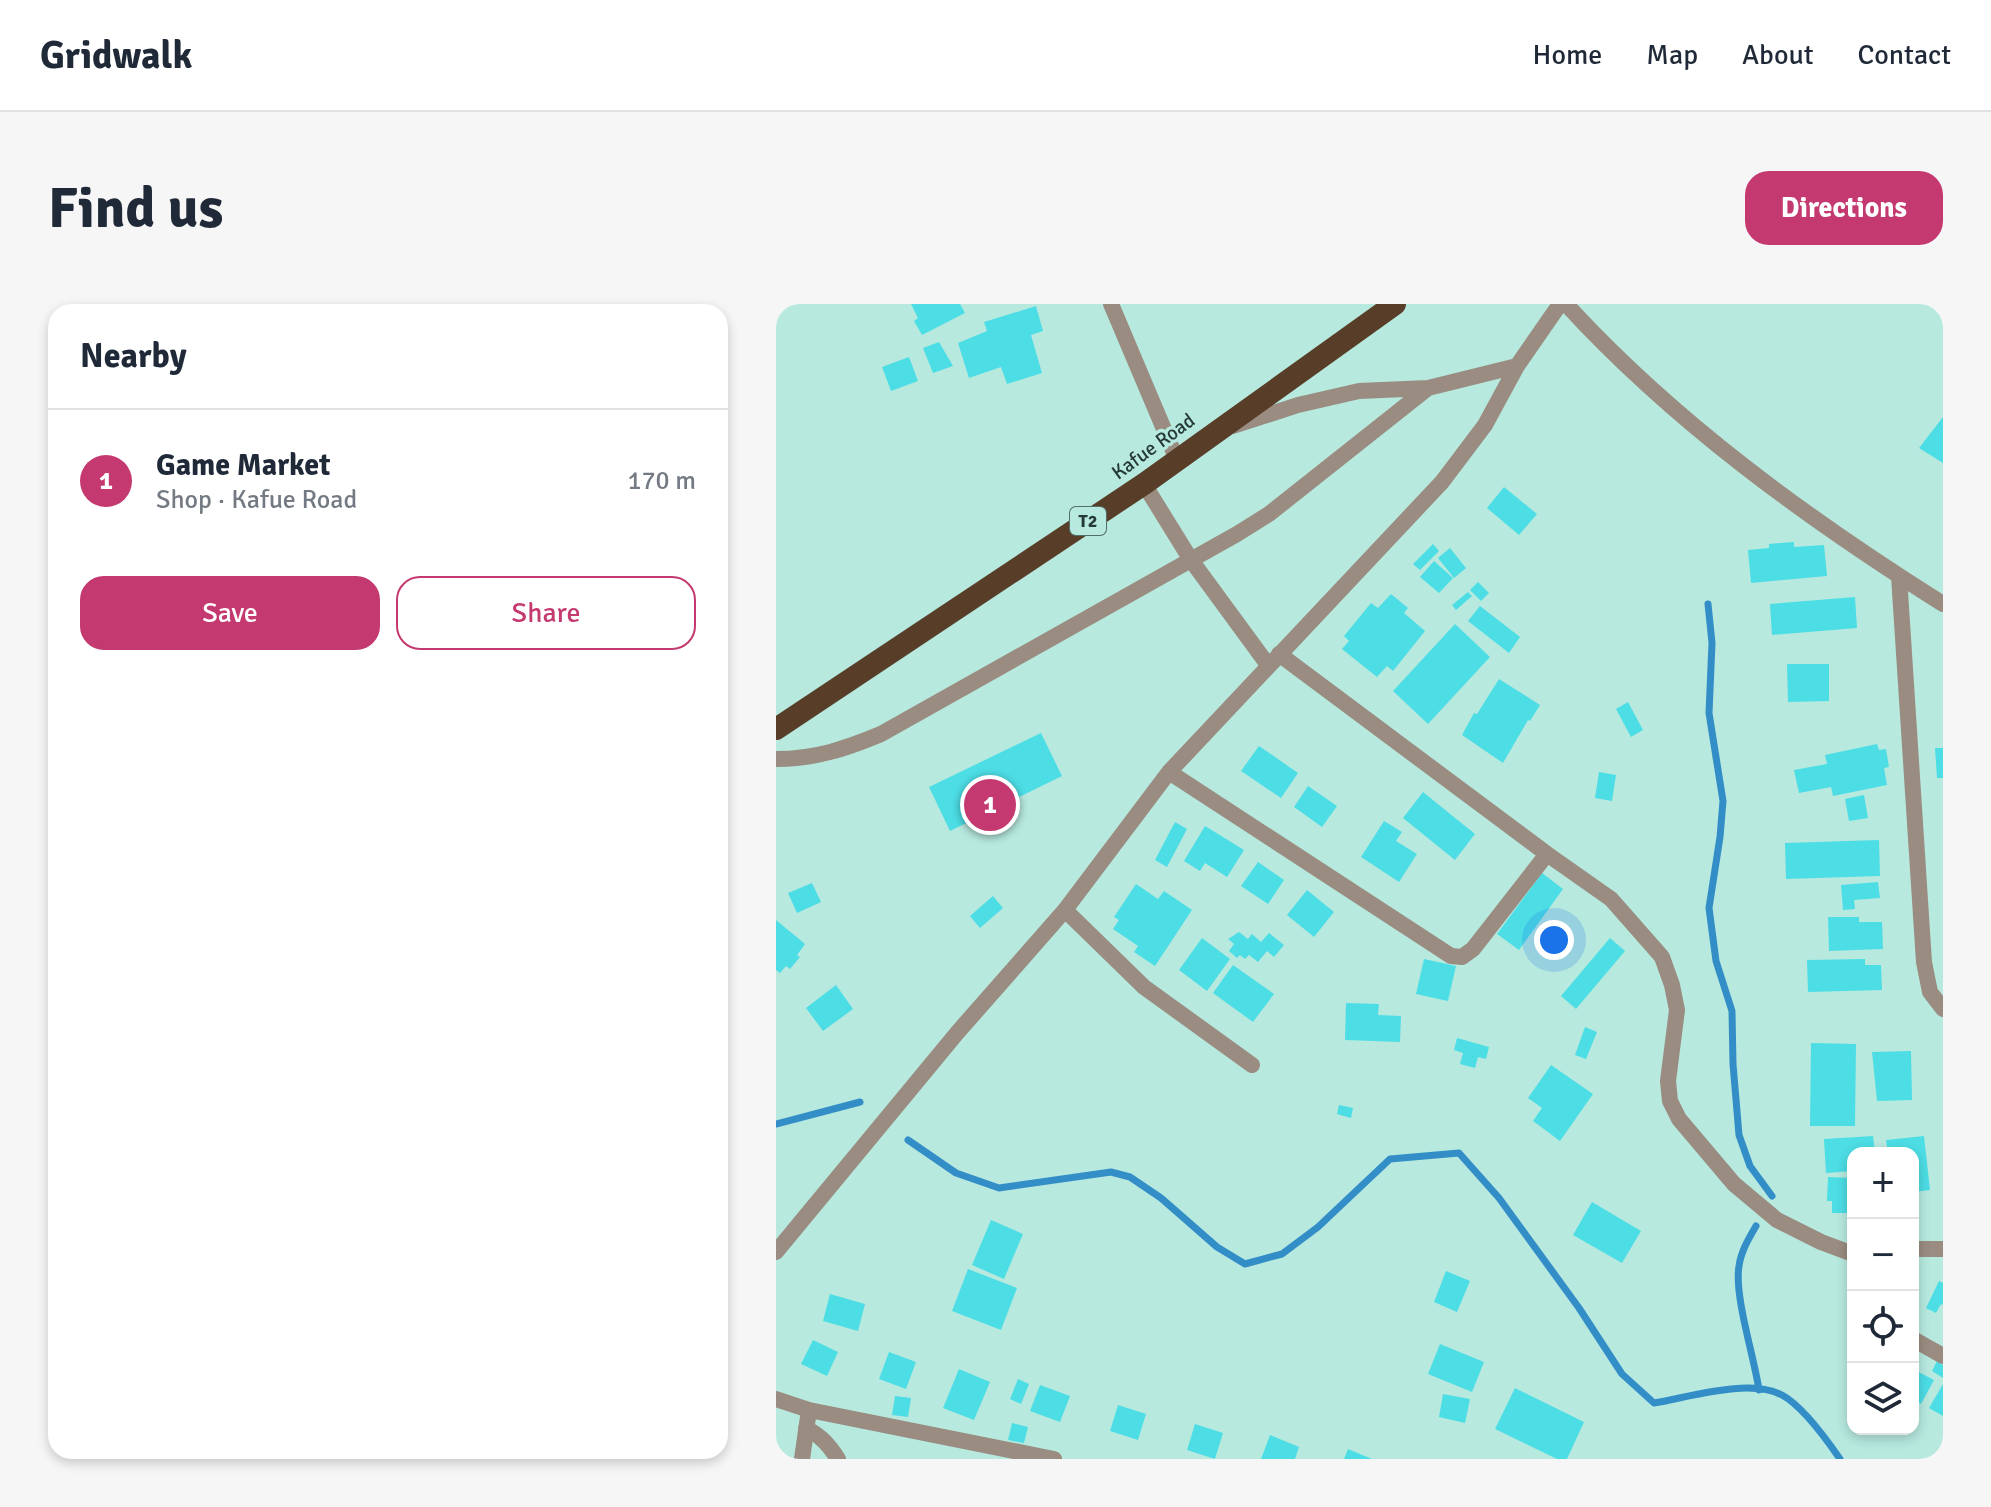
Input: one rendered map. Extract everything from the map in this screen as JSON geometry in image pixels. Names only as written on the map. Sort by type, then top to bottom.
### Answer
[{"type":"highway","name":"Kafue Road","points":[[776,729],[1144,484],[1395,304]]},
{"type":"street","points":[[1111,304],[1177,460]]},
{"type":"street","points":[[776,1252],[957,1033],[1065,910],[1169,772],[1442,482],[1485,425],[1517,366],[1560,304]]},
{"type":"street","points":[[1566,304],[1591,332],[1671,404],[1762,480],[1943,604]]},
{"type":"street","points":[[1212,433],[1298,405],[1359,391],[1428,388],[1517,366]]},
{"type":"street","points":[[776,759],[804,759],[836,753],[881,734],[1191,560],[1269,514],[1428,388]]},
{"type":"street","points":[[1144,484],[1191,560],[1274,660],[1611,899],[1662,957],[1672,985],[1677,1010],[1668,1081],[1670,1101],[1679,1119],[1734,1184],[1777,1220],[1847,1252]]},
{"type":"street","points":[[1899,576],[1924,962],[1930,992],[1943,1009]]},
{"type":"street","points":[[1169,772],[1451,956],[1462,957],[1473,949],[1547,854]]},
{"type":"street","points":[[1065,910],[1144,987],[1252,1065]]},
{"type":"street","points":[[1919,1249],[1943,1249]]},
{"type":"street","points":[[1919,1342],[1943,1356]]},
{"type":"street","points":[[776,1399],[809,1410],[1001,1454],[1054,1459]]},
{"type":"street","points":[[802,1459],[809,1410]]},
{"type":"street","points":[[806,1428],[824,1440],[838,1459]]},
{"type":"building","points":[[911,304],[960,304],[965,313],[922,335],[914,321],[918,318]]},
{"type":"building","points":[[1036,306],[1043,331],[1031,335],[1042,373],[1007,384],[1001,367],[969,378],[958,343],[987,331],[984,322]]},
{"type":"building","points":[[939,342],[953,366],[933,373],[923,348]]},
{"type":"building","points":[[909,357],[918,381],[891,391],[882,367]]},
{"type":"building","points":[[1943,417],[1943,463],[1919,448]]},
{"type":"building","points":[[1504,487],[1537,514],[1519,535],[1487,508]]},
{"type":"building","points":[[1794,542],[1794,547],[1824,545],[1827,576],[1751,583],[1748,550]]},
{"type":"building","points":[[1433,544],[1439,551],[1420,570],[1413,564]]},
{"type":"building","points":[[1450,548],[1466,568],[1454,578],[1438,558]]},
{"type":"building","points":[[1434,561],[1453,578],[1439,593],[1420,577]]},
{"type":"building","points":[[1478,582],[1489,593],[1481,601],[1470,590]]},
{"type":"building","points":[[1468,592],[1472,596],[1456,610],[1452,605]]},
{"type":"building","points":[[1391,594],[1408,608],[1404,613],[1425,631],[1393,671],[1387,666],[1377,677],[1342,649],[1349,641],[1344,636],[1371,603],[1378,608]]},
{"type":"building","points":[[1855,597],[1857,628],[1772,635],[1770,604]]},
{"type":"building","points":[[1480,606],[1520,637],[1509,653],[1468,621]]},
{"type":"building","points":[[1455,624],[1490,657],[1428,724],[1393,691]]},
{"type":"building","points":[[1787,664],[1829,664],[1829,701],[1788,702]]},
{"type":"building","points":[[1499,679],[1540,705],[1503,763],[1462,735]]},
{"type":"building","points":[[1628,702],[1643,730],[1631,737],[1616,709]]},
{"type":"building","points":[[1041,733],[1062,776],[950,831],[929,787]]},
{"type":"building","points":[[1877,744],[1879,750],[1886,749],[1889,767],[1884,768],[1887,785],[1833,796],[1831,787],[1799,793],[1794,770],[1827,764],[1825,755]]},
{"type":"building","points":[[1259,746],[1298,773],[1281,798],[1241,771]]},
{"type":"building","points":[[1935,748],[1943,748],[1943,778],[1937,778]]},
{"type":"building","points":[[1599,772],[1616,775],[1612,801],[1595,798]]},
{"type":"building","points":[[1308,786],[1337,806],[1322,827],[1294,807]]},
{"type":"building","points":[[1423,792],[1475,834],[1455,860],[1403,818]]},
{"type":"building","points":[[1864,795],[1868,818],[1849,821],[1845,799]]},
{"type":"building","points":[[1384,821],[1402,832],[1396,841],[1417,854],[1399,882],[1361,857]]},
{"type":"building","points":[[1175,822],[1187,829],[1167,867],[1155,860]]},
{"type":"building","points":[[1205,826],[1244,850],[1227,877],[1205,863],[1200,871],[1184,861]]},
{"type":"building","points":[[1879,840],[1880,876],[1786,879],[1785,843]]},
{"type":"building","points":[[1258,862],[1284,880],[1268,904],[1241,886]]},
{"type":"building","points":[[1542,873],[1563,889],[1519,950],[1497,934]]},
{"type":"building","points":[[1878,882],[1880,898],[1854,900],[1855,909],[1843,910],[1841,885]]},
{"type":"building","points":[[812,883],[821,902],[797,913],[788,893]]},
{"type":"building","points":[[1136,884],[1158,899],[1164,891],[1192,910],[1155,966],[1134,952],[1138,946],[1113,929],[1119,920],[1114,917]]},
{"type":"building","points":[[1307,890],[1334,912],[1314,937],[1287,915]]},
{"type":"building","points":[[993,896],[1003,908],[980,928],[970,916]]},
{"type":"building","points":[[1828,917],[1859,917],[1859,922],[1882,922],[1883,949],[1829,951]]},
{"type":"building","points":[[776,920],[805,944],[797,955],[800,957],[790,969],[786,966],[780,973],[776,970]]},
{"type":"building","points":[[1239,932],[1248,939],[1252,934],[1261,942],[1269,933],[1284,945],[1274,957],[1267,951],[1258,962],[1249,955],[1245,959],[1240,955],[1237,958],[1229,951],[1234,944],[1228,939]]},
{"type":"building","points":[[1202,938],[1230,959],[1207,991],[1179,970]]},
{"type":"building","points":[[1610,938],[1625,951],[1576,1009],[1561,996]]},
{"type":"building","points":[[1424,959],[1456,966],[1448,1001],[1416,994]]},
{"type":"building","points":[[1865,959],[1865,965],[1881,965],[1882,990],[1808,992],[1807,960]]},
{"type":"building","points":[[1233,965],[1274,994],[1253,1022],[1213,993]]},
{"type":"building","points":[[836,985],[853,1009],[823,1031],[806,1008]]},
{"type":"building","points":[[1346,1003],[1379,1004],[1378,1015],[1401,1016],[1400,1042],[1345,1040]]},
{"type":"building","points":[[1585,1027],[1597,1032],[1586,1059],[1575,1055]]},
{"type":"building","points":[[1457,1038],[1489,1047],[1486,1059],[1478,1057],[1475,1068],[1460,1064],[1463,1053],[1454,1050]]},
{"type":"building","points":[[1811,1043],[1856,1044],[1855,1126],[1810,1126]]},
{"type":"building","points":[[1911,1051],[1912,1100],[1877,1101],[1872,1052]]},
{"type":"building","points":[[1551,1065],[1593,1094],[1560,1141],[1533,1121],[1542,1108],[1528,1098]]},
{"type":"building","points":[[1339,1105],[1353,1108],[1351,1118],[1337,1114]]},
{"type":"building","points":[[1873,1136],[1874,1147],[1847,1147],[1847,1171],[1826,1173],[1824,1139]]},
{"type":"building","points":[[1924,1136],[1930,1190],[1919,1191],[1919,1147],[1887,1147],[1886,1140]]},
{"type":"building","points":[[1828,1177],[1847,1178],[1847,1213],[1832,1213],[1832,1201],[1827,1201]]},
{"type":"building","points":[[1592,1202],[1641,1231],[1622,1263],[1573,1235]]},
{"type":"building","points":[[991,1220],[1023,1234],[1004,1279],[972,1265]]},
{"type":"building","points":[[968,1269],[1017,1288],[1001,1330],[952,1311]]},
{"type":"building","points":[[1446,1271],[1470,1281],[1457,1312],[1434,1302]]},
{"type":"building","points":[[1939,1281],[1943,1283],[1943,1305],[1936,1313],[1926,1308]]},
{"type":"building","points":[[830,1294],[865,1304],[858,1331],[823,1321]]},
{"type":"building","points":[[813,1340],[838,1352],[827,1376],[801,1364]]},
{"type":"building","points":[[1440,1344],[1484,1362],[1472,1392],[1428,1374]]},
{"type":"building","points":[[889,1352],[916,1362],[906,1389],[879,1379]]},
{"type":"building","points":[[1937,1361],[1943,1365],[1943,1378],[1932,1371]]},
{"type":"building","points":[[959,1369],[990,1382],[974,1420],[943,1408]]},
{"type":"building","points":[[1919,1372],[1934,1380],[1919,1403]]},
{"type":"building","points":[[1018,1379],[1029,1384],[1021,1404],[1010,1399]]},
{"type":"building","points":[[1943,1384],[1943,1416],[1929,1408]]},
{"type":"building","points":[[1040,1385],[1070,1396],[1060,1422],[1030,1411]]},
{"type":"building","points":[[1515,1388],[1584,1422],[1567,1459],[1557,1459],[1495,1429]]},
{"type":"building","points":[[1443,1394],[1470,1399],[1465,1423],[1439,1417]]},
{"type":"building","points":[[895,1396],[911,1398],[908,1417],[892,1415]]},
{"type":"building","points":[[1118,1405],[1146,1414],[1138,1440],[1110,1431]]},
{"type":"building","points":[[1012,1423],[1028,1427],[1024,1443],[1008,1440]]},
{"type":"building","points":[[1195,1424],[1223,1433],[1215,1459],[1187,1450]]},
{"type":"building","points":[[1270,1435],[1299,1447],[1295,1459],[1261,1459]]},
{"type":"building","points":[[1348,1449],[1372,1459],[1344,1459]]},
{"type":"waterway","points":[[1708,604],[1712,643],[1709,713],[1723,801],[1709,908],[1716,961],[1732,1011],[1739,1135],[1750,1166],[1772,1196]]},
{"type":"waterway","points":[[776,1124],[860,1102]]},
{"type":"waterway","points":[[908,1140],[956,1173],[999,1188],[1111,1172],[1130,1177],[1161,1198],[1217,1247],[1245,1264],[1282,1254],[1318,1227],[1390,1159],[1459,1153],[1499,1198],[1579,1308],[1622,1374],[1654,1403],[1736,1388],[1769,1390],[1798,1407],[1840,1459]]},
{"type":"waterway","points":[[1756,1226],[1742,1255],[1738,1279],[1759,1390]]},
{"type":"place","name":"Game Market","points":[[990,805]]}]
